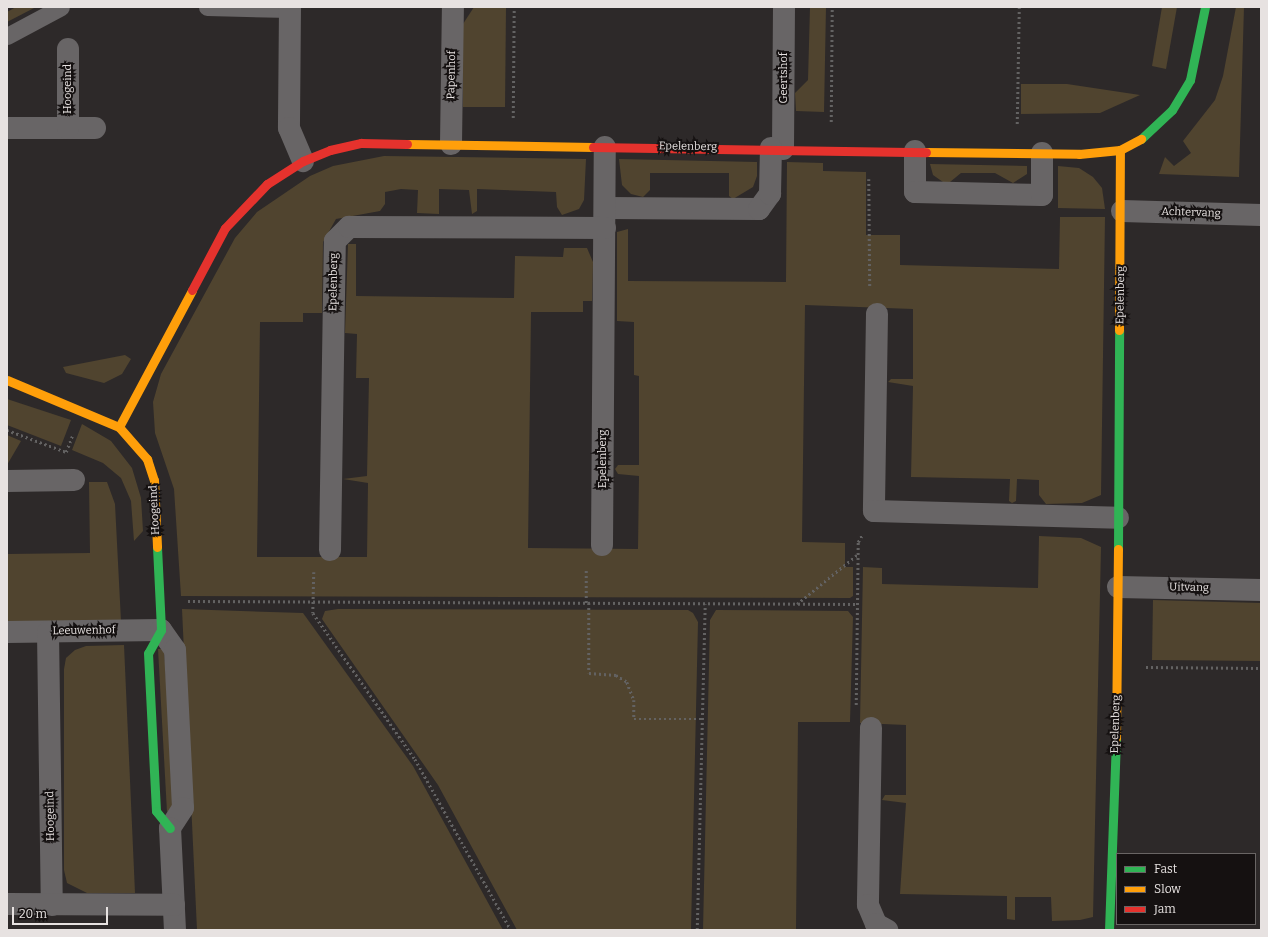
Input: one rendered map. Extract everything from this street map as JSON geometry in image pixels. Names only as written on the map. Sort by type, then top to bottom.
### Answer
[{"type":"street","name":"Papenhof","points":[[450,144],[453,7]]},
{"type":"street","name":"Geertshof","points":[[777,149],[784,7]]},
{"type":"street","points":[[1120,150],[1149,134],[1172,110],[1190,80],[1205,7]]},
{"type":"street","points":[[290,8],[289,128],[303,161]]},
{"type":"street","name":"Hoogeind","points":[[68,49],[68,128]]},
{"type":"street","name":"Hoogeind","points":[[7,128],[95,128]]},
{"type":"street","name":"Epelenberg","points":[[119,427],[225,228],[268,184],[303,161],[361,143],[1042,153],[1120,150],[1122,211],[1118,518],[1118,667],[1110,930]]},
{"type":"street","name":"Epelenberg","points":[[602,545],[605,147]]},
{"type":"street","name":"Epelenberg","points":[[330,550],[335,241],[349,227],[605,218],[759,209],[770,194],[777,149]]},
{"type":"street","points":[[915,151],[915,192],[1042,195],[1042,153]]},
{"type":"street","name":"Achtervang","points":[[1122,211],[1261,215]]},
{"type":"street","points":[[877,314],[874,511],[1118,518]]},
{"type":"street","name":"Hoogeind","points":[[7,380],[82,408],[119,427],[147,459],[154,480],[161,630]]},
{"type":"street","points":[[7,481],[74,480]]},
{"type":"street","name":"Uitvang","points":[[1118,586],[1261,590]]},
{"type":"street","points":[[161,630],[175,650],[183,808],[170,828],[175,930]]},
{"type":"street","name":"Leeuwenhof","points":[[7,632],[161,630]]},
{"type":"street","name":"Hoogeind","points":[[48,632],[52,904]]},
{"type":"street","points":[[871,728],[868,905],[876,924],[887,930]]},
{"type":"street","points":[[7,904],[174,904]]},
{"type":"lane","points":[[7,36],[61,7]]},
{"type":"lane","points":[[208,7],[290,8]]},
{"type":"path","points":[[513,145],[514,7]]},
{"type":"path","points":[[831,149],[832,7]]},
{"type":"path","points":[[1016,152],[1019,7]]},
{"type":"path","points":[[869,176],[870,290],[861,310],[877,314]]},
{"type":"path","points":[[7,430],[66,452],[82,408]]},
{"type":"path","points":[[871,728],[855,724],[858,542],[874,511]]},
{"type":"path","points":[[797,604],[858,554]]},
{"type":"path","points":[[159,601],[857,604]]},
{"type":"path","points":[[313,602],[313,613],[415,759],[511,930]]},
{"type":"path","points":[[589,603],[589,673],[616,675],[627,682],[634,700],[634,718],[702,718]]},
{"type":"path","points":[[697,930],[705,604]]},
{"type":"path","points":[[1118,667],[1261,668]]},
{"type":"shaded area","points":[[16,7],[36,7],[7,22],[7,12]]},
{"type":"shaded area","points":[[474,7],[506,7],[505,107],[463,107],[463,24]]},
{"type":"shaded area","points":[[810,7],[826,7],[824,112],[796,111],[795,93],[808,80]]},
{"type":"shaded area","points":[[1162,7],[1177,7],[1166,69],[1152,66]]},
{"type":"shaded area","points":[[1236,7],[1244,7],[1239,177],[1159,174],[1165,157],[1174,166],[1191,153],[1183,141],[1215,100],[1223,76]]},
{"type":"shaded area","points":[[1021,84],[1067,84],[1140,95],[1100,113],[1021,114]]},
{"type":"shaded area","points":[[384,156],[586,159],[584,200],[579,209],[562,215],[557,207],[556,192],[477,189],[477,211],[472,214],[469,190],[439,189],[439,214],[417,213],[418,190],[401,189],[385,192],[385,204],[380,211],[336,219],[323,242],[322,313],[303,313],[303,322],[260,322],[257,557],[367,557],[368,483],[343,479],[367,476],[369,378],[356,378],[357,334],[345,333],[348,244],[356,244],[356,296],[514,298],[515,256],[563,257],[564,248],[587,248],[593,262],[592,301],[583,301],[583,312],[531,312],[528,548],[638,549],[639,476],[618,474],[615,469],[618,465],[639,465],[639,376],[634,375],[634,322],[617,321],[617,232],[628,229],[628,281],[786,282],[787,162],[823,163],[823,171],[866,172],[866,235],[900,235],[900,265],[1059,269],[1060,217],[1105,217],[1101,495],[1082,503],[1046,504],[1039,495],[1039,480],[1017,479],[1016,501],[1012,503],[1009,501],[1010,479],[911,477],[913,386],[888,382],[891,379],[913,379],[913,309],[805,305],[802,542],[845,543],[845,567],[853,567],[853,596],[850,598],[181,596],[174,489],[155,433],[153,402],[161,374],[235,238],[257,212],[310,176],[333,166]]},
{"type":"shaded area","points":[[619,159],[757,162],[757,176],[753,187],[733,199],[729,196],[729,173],[650,173],[650,190],[643,197],[631,194],[622,185]]},
{"type":"shaded area","points":[[930,164],[1027,166],[1027,174],[1013,183],[995,173],[961,173],[950,182],[943,182],[933,175]]},
{"type":"shaded area","points":[[1058,166],[1079,168],[1093,177],[1102,188],[1105,209],[1058,208]]},
{"type":"shaded area","points":[[125,355],[131,359],[122,374],[104,383],[66,373],[63,367]]},
{"type":"shaded area","points":[[7,399],[71,420],[61,446],[7,425]]},
{"type":"shaded area","points":[[82,424],[111,441],[132,468],[141,498],[143,531],[134,541],[131,501],[121,478],[103,463],[72,450]]},
{"type":"shaded area","points":[[7,435],[21,441],[7,465]]},
{"type":"shaded area","points":[[89,482],[107,482],[115,504],[121,621],[7,621],[7,554],[90,553]]},
{"type":"shaded area","points":[[1039,536],[1081,538],[1101,547],[1093,917],[1080,920],[1052,921],[1051,897],[1015,897],[1015,920],[1007,919],[1007,896],[900,894],[906,803],[882,800],[885,795],[906,795],[906,725],[860,723],[863,567],[882,568],[882,584],[1038,588]]},
{"type":"shaded area","points":[[1153,600],[1261,603],[1261,661],[1152,660]]},
{"type":"shaded area","points":[[182,609],[303,613],[413,766],[503,930],[197,930]]},
{"type":"shaded area","points":[[338,609],[688,610],[693,613],[698,622],[691,930],[517,930],[438,785],[322,619],[325,611]]},
{"type":"shaded area","points":[[716,610],[848,611],[853,617],[850,722],[798,722],[796,930],[703,930],[710,620]]},
{"type":"shaded area","points":[[124,645],[135,893],[87,893],[67,883],[64,870],[64,669],[66,658],[75,650],[86,646]]},
{"type":"shaded area","points":[[158,649],[164,649],[175,806],[167,812]]},
{"type":"traffic: fast","points":[[1141,139],[1172,110],[1190,80],[1205,7]]},
{"type":"traffic: fast","points":[[1118,549],[1119,330]]},
{"type":"traffic: fast","points":[[157,547],[161,630],[148,653],[156,811],[170,828]]},
{"type":"traffic: fast","points":[[1109,930],[1116,738]]},
{"type":"traffic: slow","points":[[926,152],[1079,154],[1120,150],[1141,139]]},
{"type":"traffic: slow","points":[[407,144],[593,147]]},
{"type":"traffic: slow","points":[[1119,330],[1120,150]]},
{"type":"traffic: slow","points":[[119,427],[192,290]]},
{"type":"traffic: slow","points":[[7,380],[119,427],[147,459],[154,480],[157,547]]},
{"type":"traffic: slow","points":[[1116,738],[1118,549]]},
{"type":"traffic: jam","points":[[192,290],[225,228],[267,184],[303,161],[330,150],[361,143],[407,144]]},
{"type":"traffic: jam","points":[[593,147],[926,152]]}]
